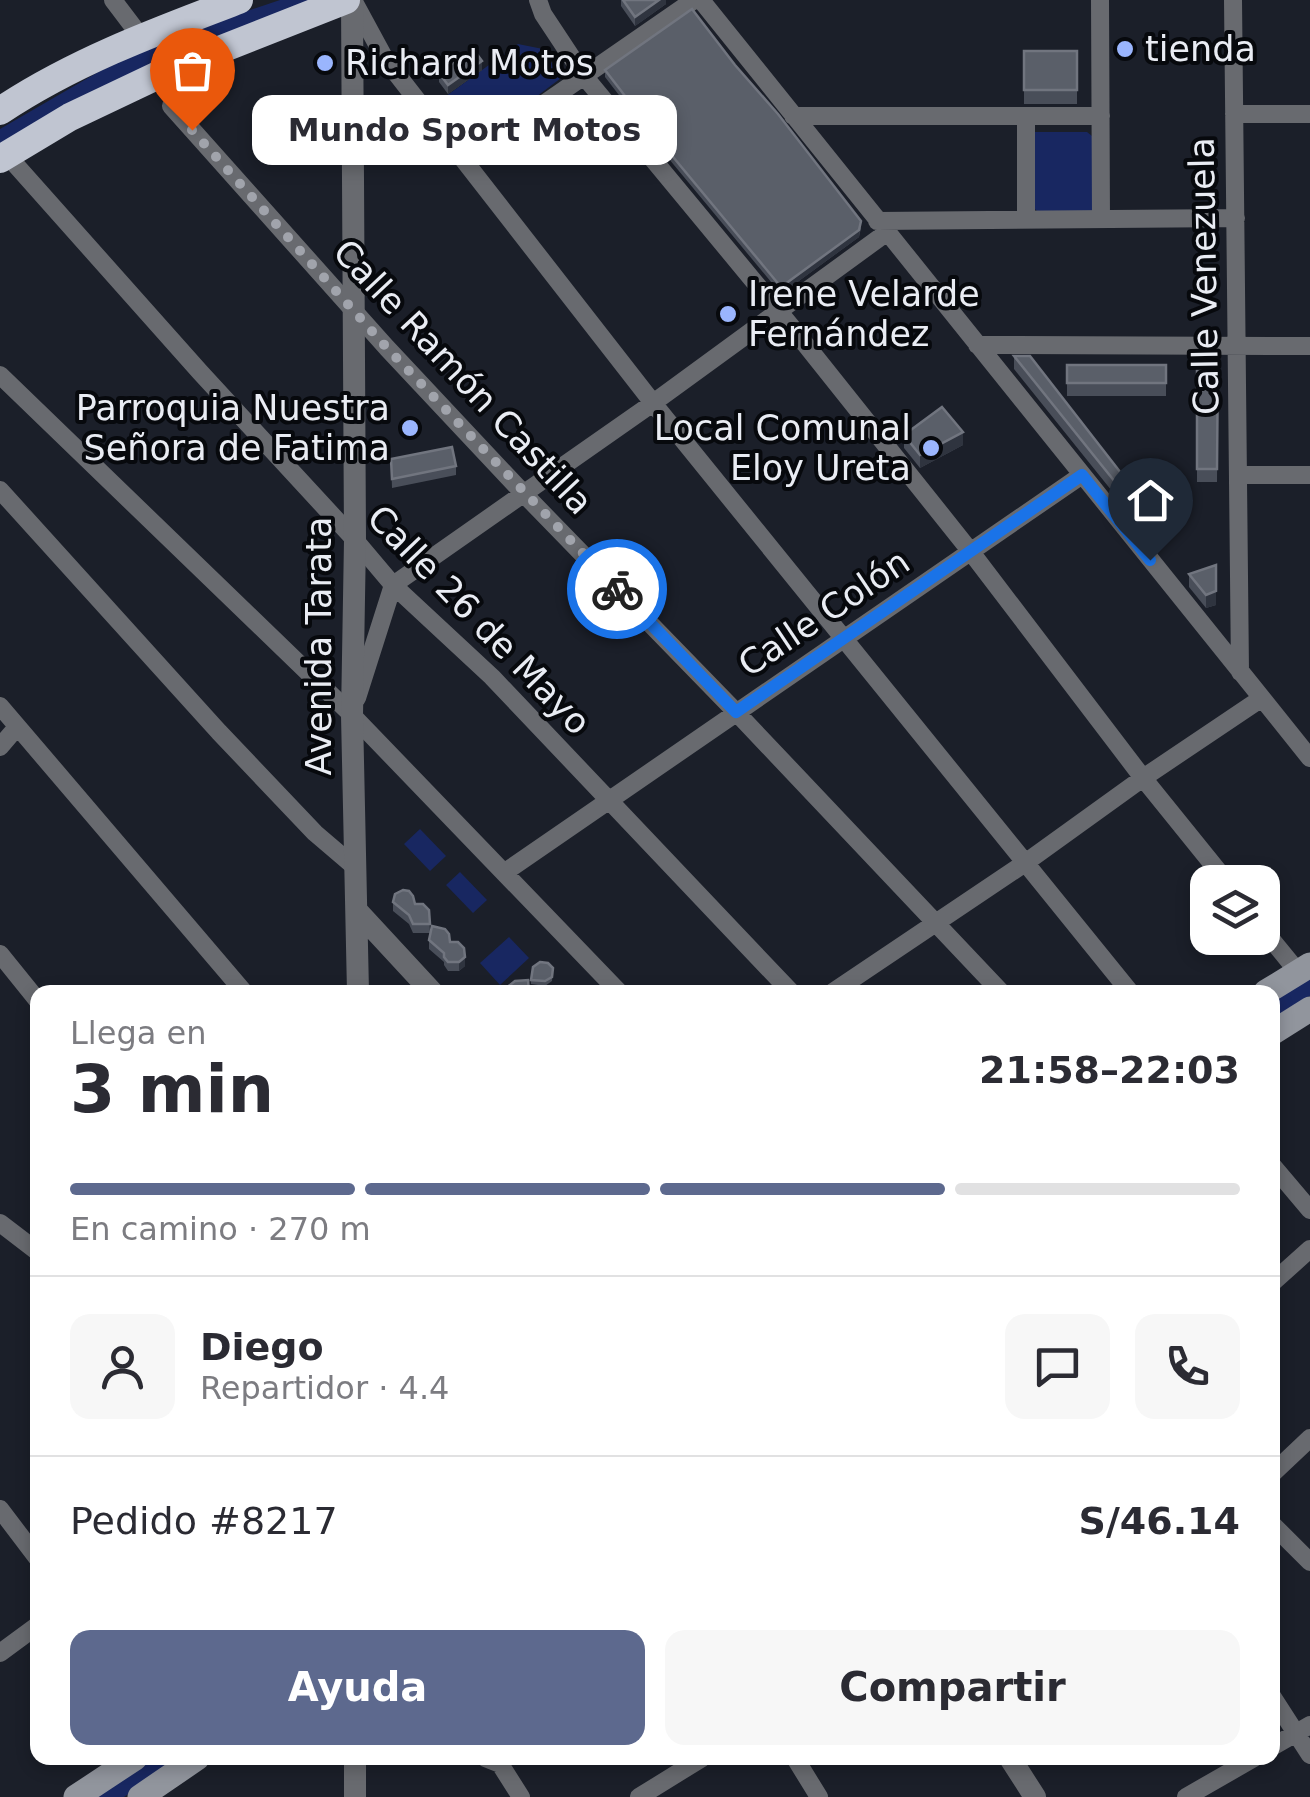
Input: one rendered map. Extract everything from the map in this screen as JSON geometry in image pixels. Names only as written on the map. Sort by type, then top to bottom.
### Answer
[{"type":"highway","points":[[0,111],[44,84],[141,37],[239,0]]},
{"type":"highway","points":[[3,156],[70,117],[171,69],[350,0]]},
{"type":"main road","points":[[1277,985],[1304,968]]},
{"type":"main road","points":[[1280,1028],[1310,1008]]},
{"type":"main road","points":[[76,1797],[124,1765]]},
{"type":"main road","points":[[140,1797],[183,1765]]},
{"type":"street","points":[[113,0],[141,37]]},
{"type":"street","points":[[350,0],[385,59],[653,403],[1124,985]]},
{"type":"street","name":"Avenida Tarata","points":[[350,0],[355,540],[352,715],[358,985]]},
{"type":"street","points":[[538,0],[584,76],[971,552],[1212,865]]},
{"type":"street","points":[[464,159],[697,0],[1310,758]]},
{"type":"street","points":[[1100,0],[1101,218]]},
{"type":"street","name":"Calle Venezuela","points":[[1233,0],[1240,672]]},
{"type":"street","name":"Calle Ramón Castilla","points":[[171,106],[354,312],[524,494],[994,985]]},
{"type":"street","points":[[1234,114],[1310,114]]},
{"type":"street","points":[[793,116],[1101,116]]},
{"type":"street","points":[[1026,117],[1026,219]]},
{"type":"street","name":"Calle 26 de Mayo","points":[[3,156],[393,586],[492,676],[785,985]]},
{"type":"street","points":[[352,715],[393,586],[653,403],[778,311],[881,227],[1026,219],[1236,218]]},
{"type":"street","points":[[976,345],[1310,346]]},
{"type":"street","points":[[0,375],[352,715],[611,985]]},
{"type":"street","name":"Calle Colón","points":[[504,872],[1082,475]]},
{"type":"street","points":[[1238,475],[1310,475]]},
{"type":"street","points":[[0,490],[233,746],[315,832],[356,868]]},
{"type":"street","points":[[843,985],[1262,698]]},
{"type":"street","points":[[0,706],[238,985]]},
{"type":"street","points":[[0,746],[18,727]]},
{"type":"street","points":[[358,912],[426,985]]},
{"type":"street","points":[[1280,945],[1304,968]]},
{"type":"street","points":[[0,954],[30,990]]},
{"type":"street","points":[[1280,1174],[1310,1210]]},
{"type":"street","points":[[0,1222],[30,1246]]},
{"type":"street","points":[[1280,1276],[1310,1250]]},
{"type":"street","points":[[1280,1466],[1310,1438]]},
{"type":"street","points":[[0,1509],[30,1548]]},
{"type":"street","points":[[1280,1532],[1310,1562]]},
{"type":"street","points":[[0,1653],[30,1631]]},
{"type":"street","points":[[1280,1704],[1304,1729],[1310,1755]]},
{"type":"street","points":[[1280,1742],[1304,1729]]},
{"type":"street","points":[[355,1765],[355,1797]]},
{"type":"street","points":[[501,1765],[522,1797]]},
{"type":"street","points":[[639,1797],[691,1765]]},
{"type":"street","points":[[799,1765],[818,1797]]},
{"type":"street","points":[[1014,1765],[1035,1797]]},
{"type":"street","points":[[1186,1797],[1242,1765]]},
{"type":"shaded area","points":[[280,0],[321,0],[0,146],[0,129],[100,71],[187,31]]},
{"type":"shaded area","points":[[518,44],[543,49],[561,78],[474,144],[464,143],[440,114],[442,99]]},
{"type":"shaded area","points":[[1035,132],[1087,132],[1092,136],[1093,210],[1087,214],[1041,215],[1032,206]]},
{"type":"shaded area","points":[[420,829],[446,856],[430,871],[404,844]]},
{"type":"shaded area","points":[[460,872],[487,900],[473,913],[446,885]]},
{"type":"shaded area","points":[[509,937],[529,958],[500,985],[480,963]]},
{"type":"shaded area","points":[[1310,978],[1310,996],[1280,1017],[1280,997]]},
{"type":"shaded area","points":[[143,1765],[168,1765],[124,1797],[95,1797]]},
{"type":"building","points":[[623,0],[659,0],[635,17]]},
{"type":"building","points":[[692,9],[861,221],[859,230],[781,287],[605,70]]},
{"type":"building","points":[[473,49],[482,61],[448,85],[439,73]]},
{"type":"building","points":[[1024,51],[1077,51],[1077,90],[1024,90]]},
{"type":"building","points":[[1014,356],[1030,356],[1159,522],[1152,528]]},
{"type":"building","points":[[1197,356],[1218,356],[1217,469],[1197,469]]},
{"type":"building","points":[[1067,365],[1166,365],[1166,383],[1067,383]]},
{"type":"building","points":[[942,407],[963,432],[920,455],[904,435]]},
{"type":"building","points":[[452,447],[456,466],[392,479],[391,459]]},
{"type":"building","points":[[1216,565],[1216,591],[1206,595],[1189,574]]},
{"type":"building","points":[[409,891],[415,904],[423,904],[429,910],[430,924],[413,924],[409,915],[393,902],[395,894]]},
{"type":"building","points":[[432,926],[445,929],[450,942],[458,942],[464,948],[465,957],[459,962],[448,962],[429,940]]},
{"type":"building","points":[[540,962],[553,968],[552,977],[531,980],[533,967]]},
{"type":"building","points":[[528,980],[528,985],[510,985],[515,981]]},
{"type":"way so far","points":[[192,130],[387,348],[617,589]]},
{"type":"place","name":"tienda","points":[[1125,49]]},
{"type":"place","name":"Richard Motos","points":[[325,63]]},
{"type":"place","name":"Mundo Sport Motos","points":[[192,130]]},
{"type":"place","name":"Irene Velarde Fernández","points":[[728,314]]},
{"type":"place","name":"Parroquia Nuestra Señora de Fatima","points":[[410,428]]},
{"type":"place","name":"Local Comunal Eloy Ureta","points":[[931,448]]},
{"type":"route","points":[[617,589],[736,712],[1082,475],[1150,560]]}]
